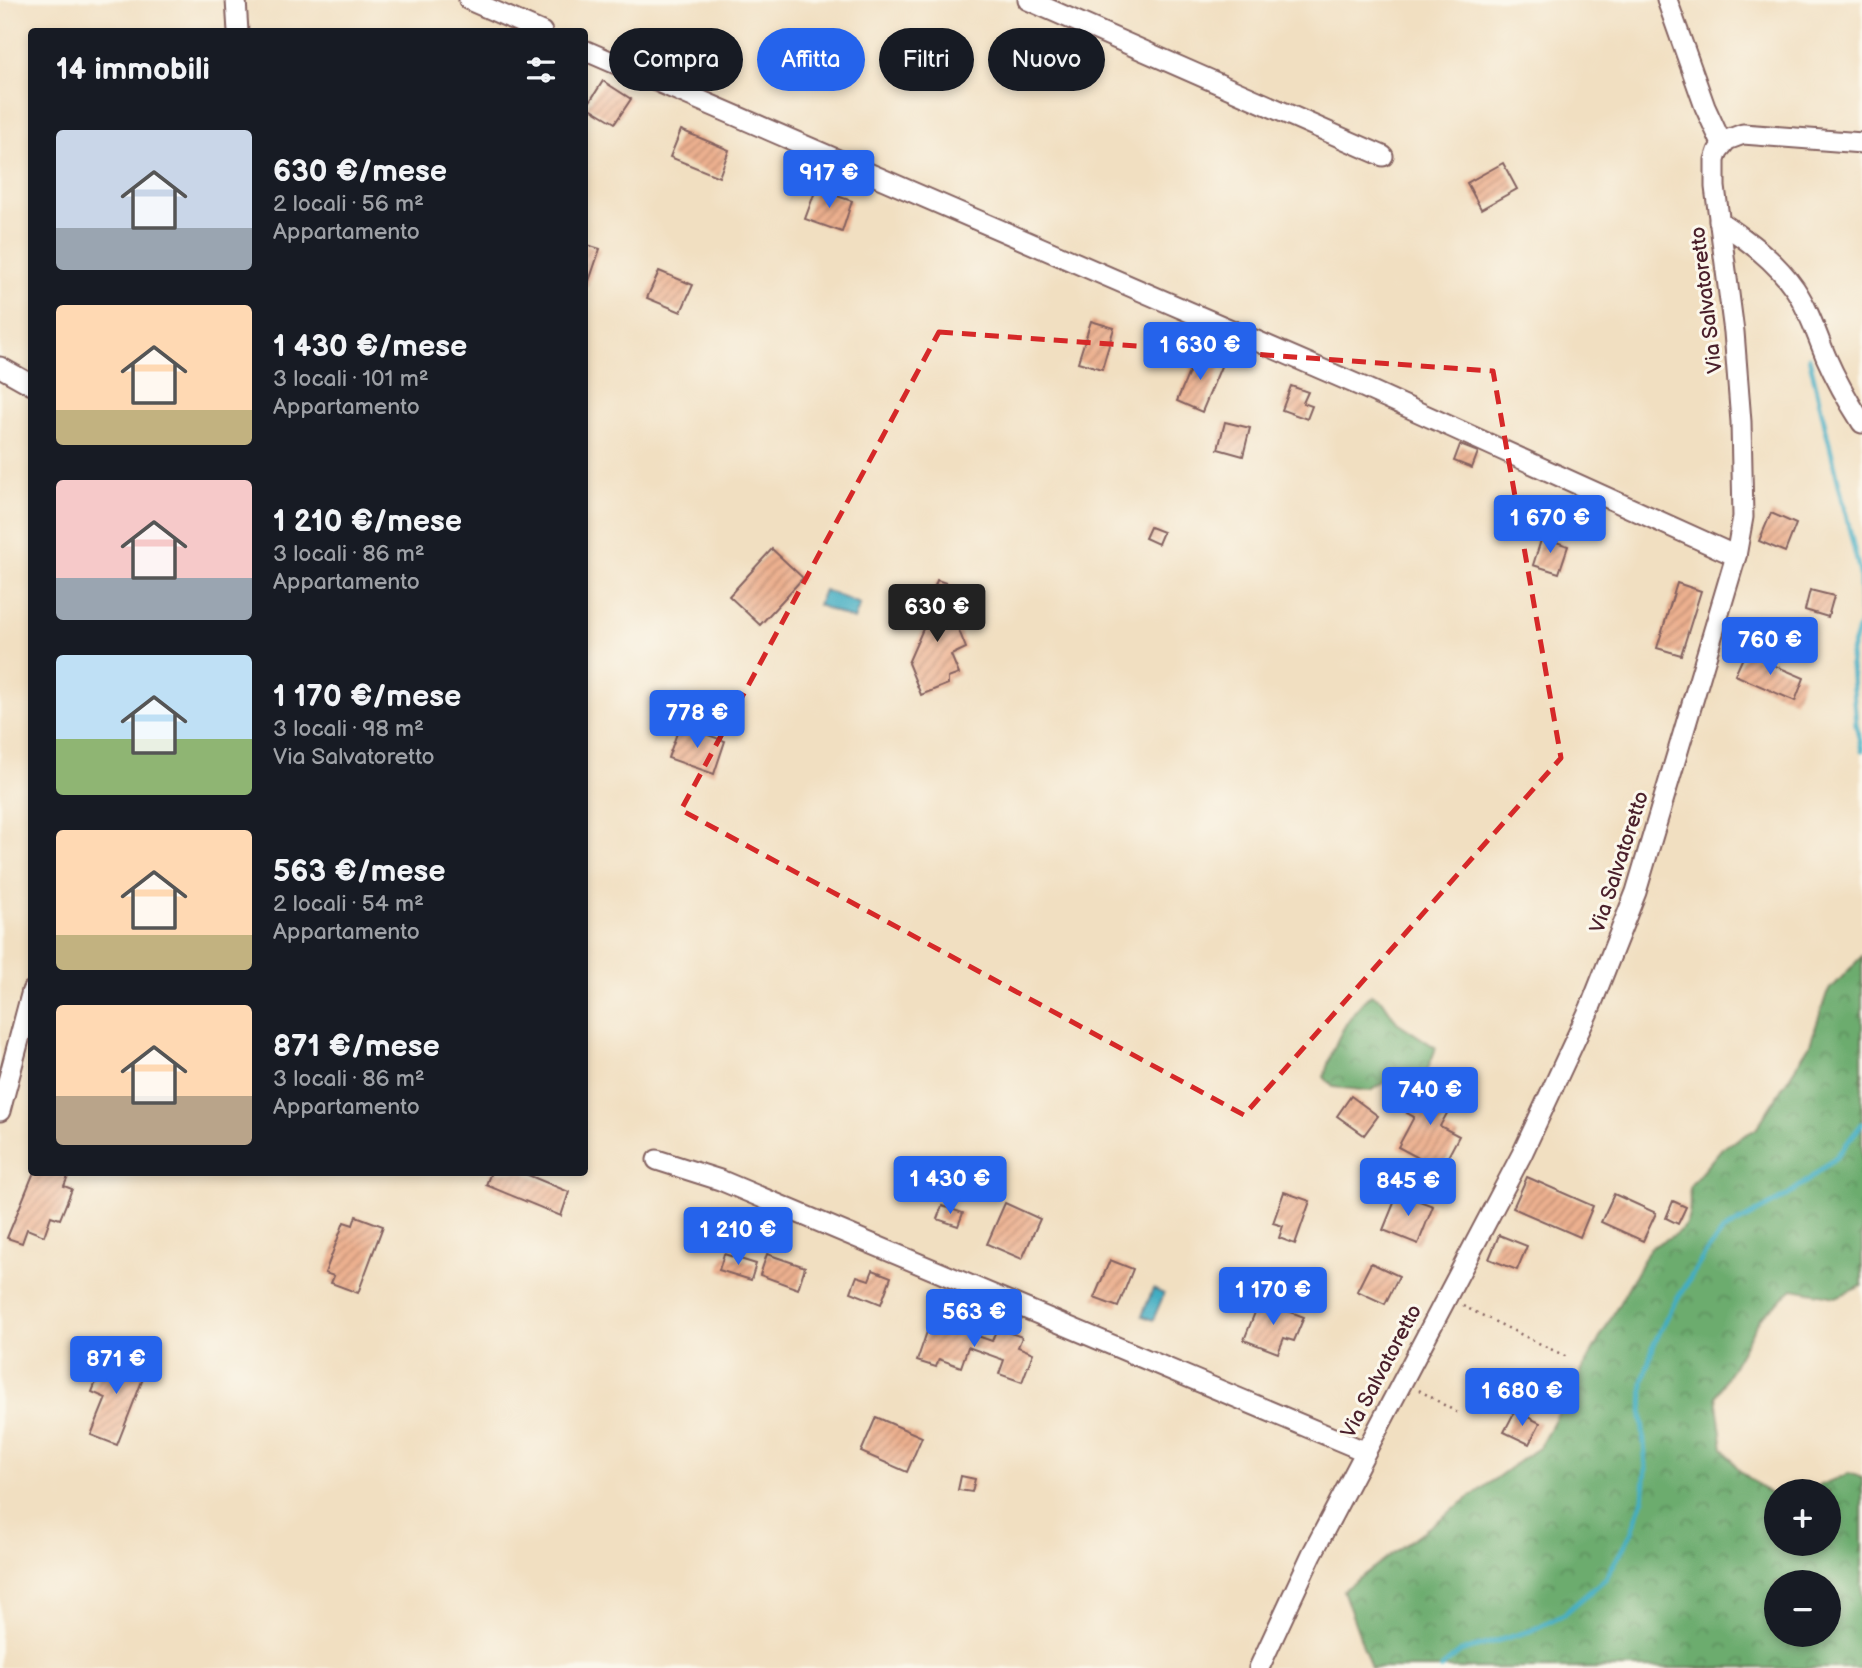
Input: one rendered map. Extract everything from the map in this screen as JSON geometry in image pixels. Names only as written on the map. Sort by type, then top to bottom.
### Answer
[{"type":"street","points":[[236,0],[238,28]]},
{"type":"street","points":[[469,0],[533,28]]},
{"type":"street","points":[[1028,0],[1383,156]]},
{"type":"street","points":[[1667,0],[1705,107],[1723,144],[1731,137],[1742,134],[1862,143]]},
{"type":"street","points":[[588,52],[1363,387],[1736,556]]},
{"type":"street","name":"Via Salvatoretto","points":[[1259,1668],[1285,1609],[1364,1451],[1527,1143],[1618,942],[1652,840],[1736,556],[1743,517],[1741,422],[1734,331],[1715,187],[1716,160],[1723,144]]},
{"type":"street","points":[[1719,221],[1767,257],[1795,289],[1810,314],[1845,397],[1862,423]]},
{"type":"street","points":[[0,368],[28,383]]},
{"type":"street","points":[[0,1111],[28,1006]]},
{"type":"street","points":[[657,1160],[720,1180],[1364,1451]]},
{"type":"path","points":[[1445,1298],[1567,1357]]},
{"type":"path","points":[[1402,1379],[1461,1415]]},
{"type":"highlighted area","points":[[939,332],[1493,371],[1561,758],[1244,1115],[681,810]]},
{"type":"green space","points":[[1862,956],[1862,1286],[1836,1297],[1793,1289],[1760,1318],[1716,1396],[1723,1448],[1740,1471],[1764,1489],[1764,1556],[1841,1556],[1841,1479],[1835,1479],[1850,1473],[1862,1478],[1862,1668],[1371,1668],[1343,1590],[1540,1446],[1650,1248],[1679,1231],[1688,1220],[1689,1187],[1722,1148],[1756,1129],[1810,1044],[1827,993]]},
{"type":"green space","points":[[1371,994],[1383,1001],[1397,1022],[1436,1048],[1427,1071],[1400,1073],[1370,1091],[1333,1087],[1324,1077],[1332,1054],[1348,1021]]},
{"type":"water","points":[[824,590],[860,604],[854,620],[818,605]]},
{"type":"water","points":[[1153,1289],[1164,1294],[1153,1320],[1142,1316]]},
{"type":"building","points":[[603,81],[609,85],[609,91],[619,91],[631,99],[615,123],[588,107]]},
{"type":"building","points":[[681,130],[729,150],[719,177],[670,157]]},
{"type":"building","points":[[1503,163],[1517,189],[1481,209],[1467,183]]},
{"type":"building","points":[[816,189],[852,201],[842,232],[805,219]]},
{"type":"building","points":[[588,245],[600,249],[588,284]]},
{"type":"building","points":[[659,271],[693,285],[681,312],[647,298]]},
{"type":"building","points":[[1091,321],[1114,328],[1102,369],[1078,362]]},
{"type":"building","points":[[1197,353],[1222,364],[1202,412],[1177,401]]},
{"type":"building","points":[[1291,386],[1308,392],[1303,403],[1312,406],[1307,419],[1282,410]]},
{"type":"building","points":[[1225,422],[1250,428],[1243,456],[1218,449]]},
{"type":"building","points":[[1460,445],[1478,452],[1472,468],[1454,461]]},
{"type":"building","points":[[1771,513],[1796,524],[1785,552],[1759,541]]},
{"type":"building","points":[[1150,527],[1163,532],[1158,544],[1145,538]]},
{"type":"building","points":[[1542,537],[1568,546],[1559,573],[1533,565]]},
{"type":"building","points":[[772,549],[803,578],[760,625],[729,596]]},
{"type":"building","points":[[937,580],[958,587],[947,616],[954,618],[966,648],[951,655],[959,674],[948,678],[948,684],[921,695],[908,663],[937,597],[932,595]]},
{"type":"building","points":[[1677,583],[1701,591],[1681,655],[1657,648]]},
{"type":"building","points":[[1810,590],[1834,596],[1828,617],[1805,610]]},
{"type":"building","points":[[1745,653],[1804,678],[1795,701],[1735,675]]},
{"type":"building","points":[[680,725],[725,741],[714,774],[668,758]]},
{"type":"building","points":[[1423,1082],[1455,1099],[1440,1126],[1459,1136],[1441,1170],[1398,1147],[1414,1117],[1407,1113]]},
{"type":"building","points":[[1351,1096],[1378,1116],[1364,1135],[1337,1116]]},
{"type":"building","points":[[32,1176],[68,1176],[64,1186],[72,1189],[60,1219],[51,1216],[44,1236],[27,1229],[22,1243],[7,1238]]},
{"type":"building","points":[[489,1176],[531,1176],[569,1192],[561,1216],[486,1185]]},
{"type":"building","points":[[1527,1177],[1593,1206],[1580,1237],[1513,1208]]},
{"type":"building","points":[[1284,1192],[1310,1201],[1295,1244],[1279,1238],[1283,1226],[1273,1223]]},
{"type":"building","points":[[1398,1193],[1433,1206],[1418,1244],[1383,1230]]},
{"type":"building","points":[[1614,1194],[1656,1213],[1643,1241],[1601,1222]]},
{"type":"building","points":[[1673,1201],[1686,1207],[1678,1224],[1666,1218]]},
{"type":"building","points":[[1005,1203],[1040,1219],[1022,1259],[987,1244]]},
{"type":"building","points":[[942,1206],[963,1213],[958,1226],[937,1219]]},
{"type":"building","points":[[356,1216],[383,1226],[358,1293],[331,1283],[334,1276],[325,1273],[344,1222],[353,1225]]},
{"type":"building","points":[[1499,1235],[1527,1246],[1517,1270],[1489,1259]]},
{"type":"building","points":[[724,1254],[756,1264],[751,1280],[719,1270]]},
{"type":"building","points":[[767,1254],[805,1267],[798,1289],[760,1275]]},
{"type":"building","points":[[1110,1260],[1133,1269],[1118,1307],[1094,1298]]},
{"type":"building","points":[[1371,1263],[1399,1276],[1385,1304],[1357,1291]]},
{"type":"building","points":[[873,1270],[891,1277],[881,1304],[851,1292],[857,1276],[869,1280]]},
{"type":"building","points":[[1260,1300],[1304,1317],[1294,1341],[1284,1338],[1278,1353],[1244,1340]]},
{"type":"building","points":[[931,1320],[992,1341],[997,1328],[1022,1337],[1018,1347],[1033,1353],[1022,1382],[999,1374],[1004,1360],[968,1347],[961,1367],[939,1359],[936,1367],[917,1361]]},
{"type":"building","points":[[108,1352],[147,1368],[117,1445],[91,1435],[106,1398],[92,1392]]},
{"type":"building","points":[[1515,1411],[1540,1423],[1529,1444],[1504,1432]]},
{"type":"building","points":[[876,1417],[922,1437],[907,1472],[861,1452]]},
{"type":"building","points":[[961,1476],[975,1479],[972,1492],[958,1490]]},
{"type":"waterway","points":[[1809,357],[1860,574],[1861,620],[1850,655],[1856,724],[1862,751]]},
{"type":"waterway","points":[[1441,1668],[1460,1652],[1530,1631],[1564,1614],[1606,1578],[1632,1532],[1643,1499],[1646,1469],[1642,1418],[1643,1382],[1654,1344],[1670,1311],[1705,1254],[1723,1231],[1786,1196],[1807,1181],[1836,1157],[1862,1124]]}]
